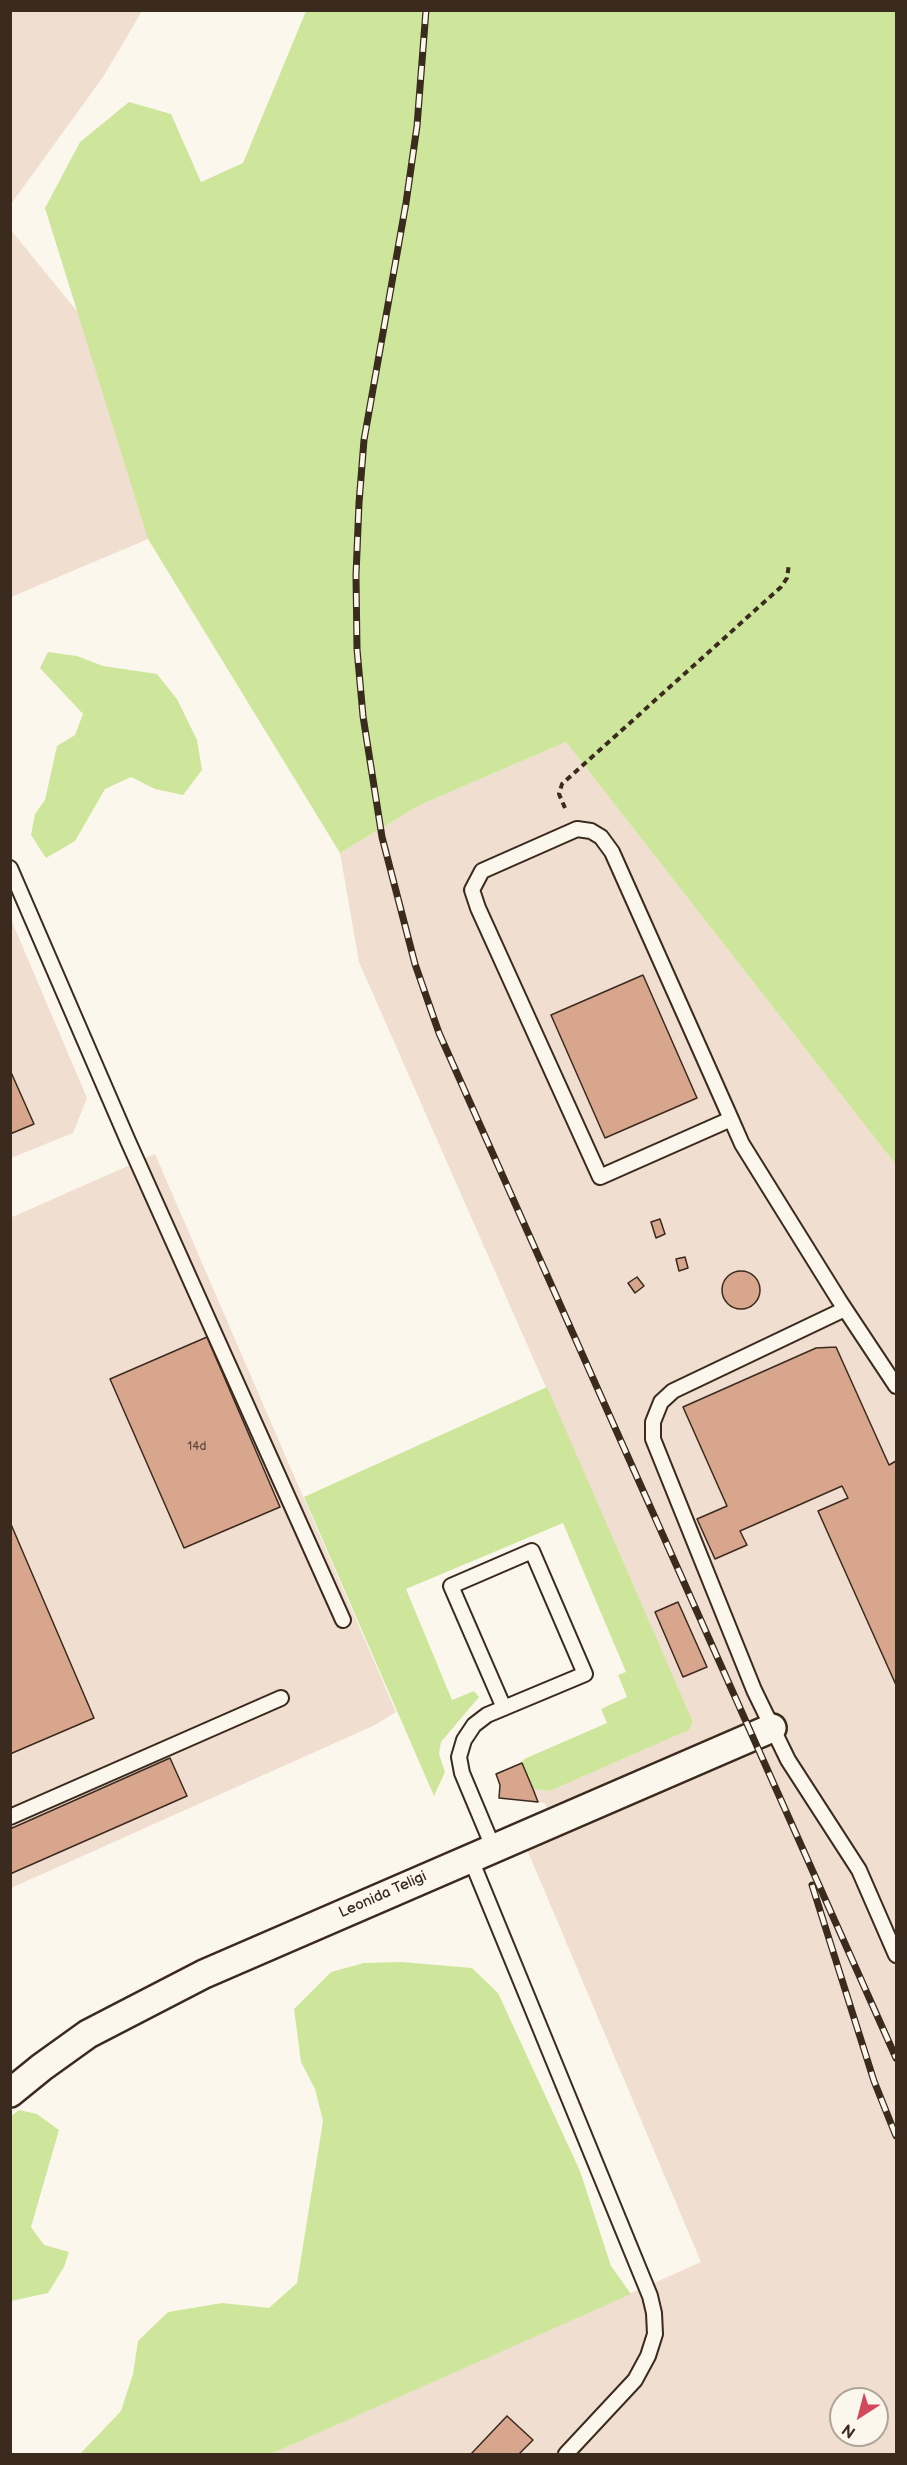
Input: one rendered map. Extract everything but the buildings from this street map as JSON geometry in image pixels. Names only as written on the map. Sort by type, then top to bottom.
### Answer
[{"type":"street","name":"Leonida Teligi","points":[[10,2093],[88,2034],[137,2006],[204,1974],[482,1852],[772,1728]]},
{"type":"lane","points":[[731,1119],[600,1177],[472,890],[482,871],[577,829],[591,831],[601,837],[612,852],[731,1119],[742,1144],[845,1309],[897,1386]]},
{"type":"lane","points":[[10,868],[128,1141],[343,1620]]},
{"type":"lane","points":[[845,1309],[673,1391],[662,1402],[653,1422],[653,1439],[754,1690],[788,1760],[859,1870],[897,1955]]},
{"type":"lane","points":[[504,1708],[451,1586],[532,1551],[585,1674],[504,1708],[486,1715],[474,1725],[464,1740],[459,1757],[482,1852],[650,2296],[655,2334],[648,2356],[635,2380],[566,2454]]},
{"type":"lane","points":[[10,1817],[282,1698]]},
{"type":"path","points":[[577,829],[559,794],[562,784],[781,587],[787,578],[789,564]]},
{"type":"shaded area","points":[[11,10],[142,11],[103,77],[11,204]]},
{"type":"shaded area","points":[[10,229],[181,439],[148,539],[11,597]]},
{"type":"shaded area","points":[[566,742],[896,1165],[896,2454],[271,2454],[701,2262],[526,1847],[558,1833],[545,1803],[538,1802],[533,1789],[550,1791],[689,1730],[693,1722],[359,962],[340,853],[420,805]]},
{"type":"shaded area","points":[[10,917],[87,1098],[73,1133],[11,1158]]},
{"type":"shaded area","points":[[155,1154],[396,1712],[375,1725],[11,1888],[10,1218]]},
{"type":"green space","points":[[306,11],[896,11],[896,1165],[566,742],[420,805],[340,853],[148,539],[45,208],[80,142],[129,102],[171,114],[201,182],[243,163]]},
{"type":"green space","points":[[48,652],[77,656],[103,666],[157,674],[177,699],[197,740],[202,770],[183,795],[155,789],[131,777],[105,789],[75,841],[46,858],[31,835],[35,814],[45,800],[57,746],[75,735],[83,714],[40,668]]},
{"type":"green space","points":[[547,1387],[693,1722],[689,1730],[550,1791],[533,1789],[522,1763],[524,1759],[607,1723],[601,1709],[627,1697],[618,1675],[626,1672],[563,1523],[406,1589],[452,1700],[474,1691],[479,1697],[441,1742],[439,1754],[445,1772],[434,1796],[304,1497]]},
{"type":"green space","points":[[402,1962],[472,1968],[498,1993],[580,2171],[611,2266],[631,2294],[271,2454],[80,2454],[121,2411],[133,2374],[138,2341],[168,2312],[222,2303],[269,2308],[297,2283],[323,2121],[315,2089],[301,2062],[294,2009],[331,1972],[364,1963]]},
{"type":"green space","points":[[19,2110],[37,2114],[59,2130],[31,2227],[44,2245],[69,2252],[64,2267],[48,2293],[11,2301],[10,2117]]},
{"type":"railway","points":[[426,10],[417,126],[406,203],[364,440],[359,503],[356,575],[357,649],[363,716],[382,837],[415,964],[439,1033],[896,2058]]},
{"type":"railway","points":[[812,1885],[874,2081],[896,2136]]}]
